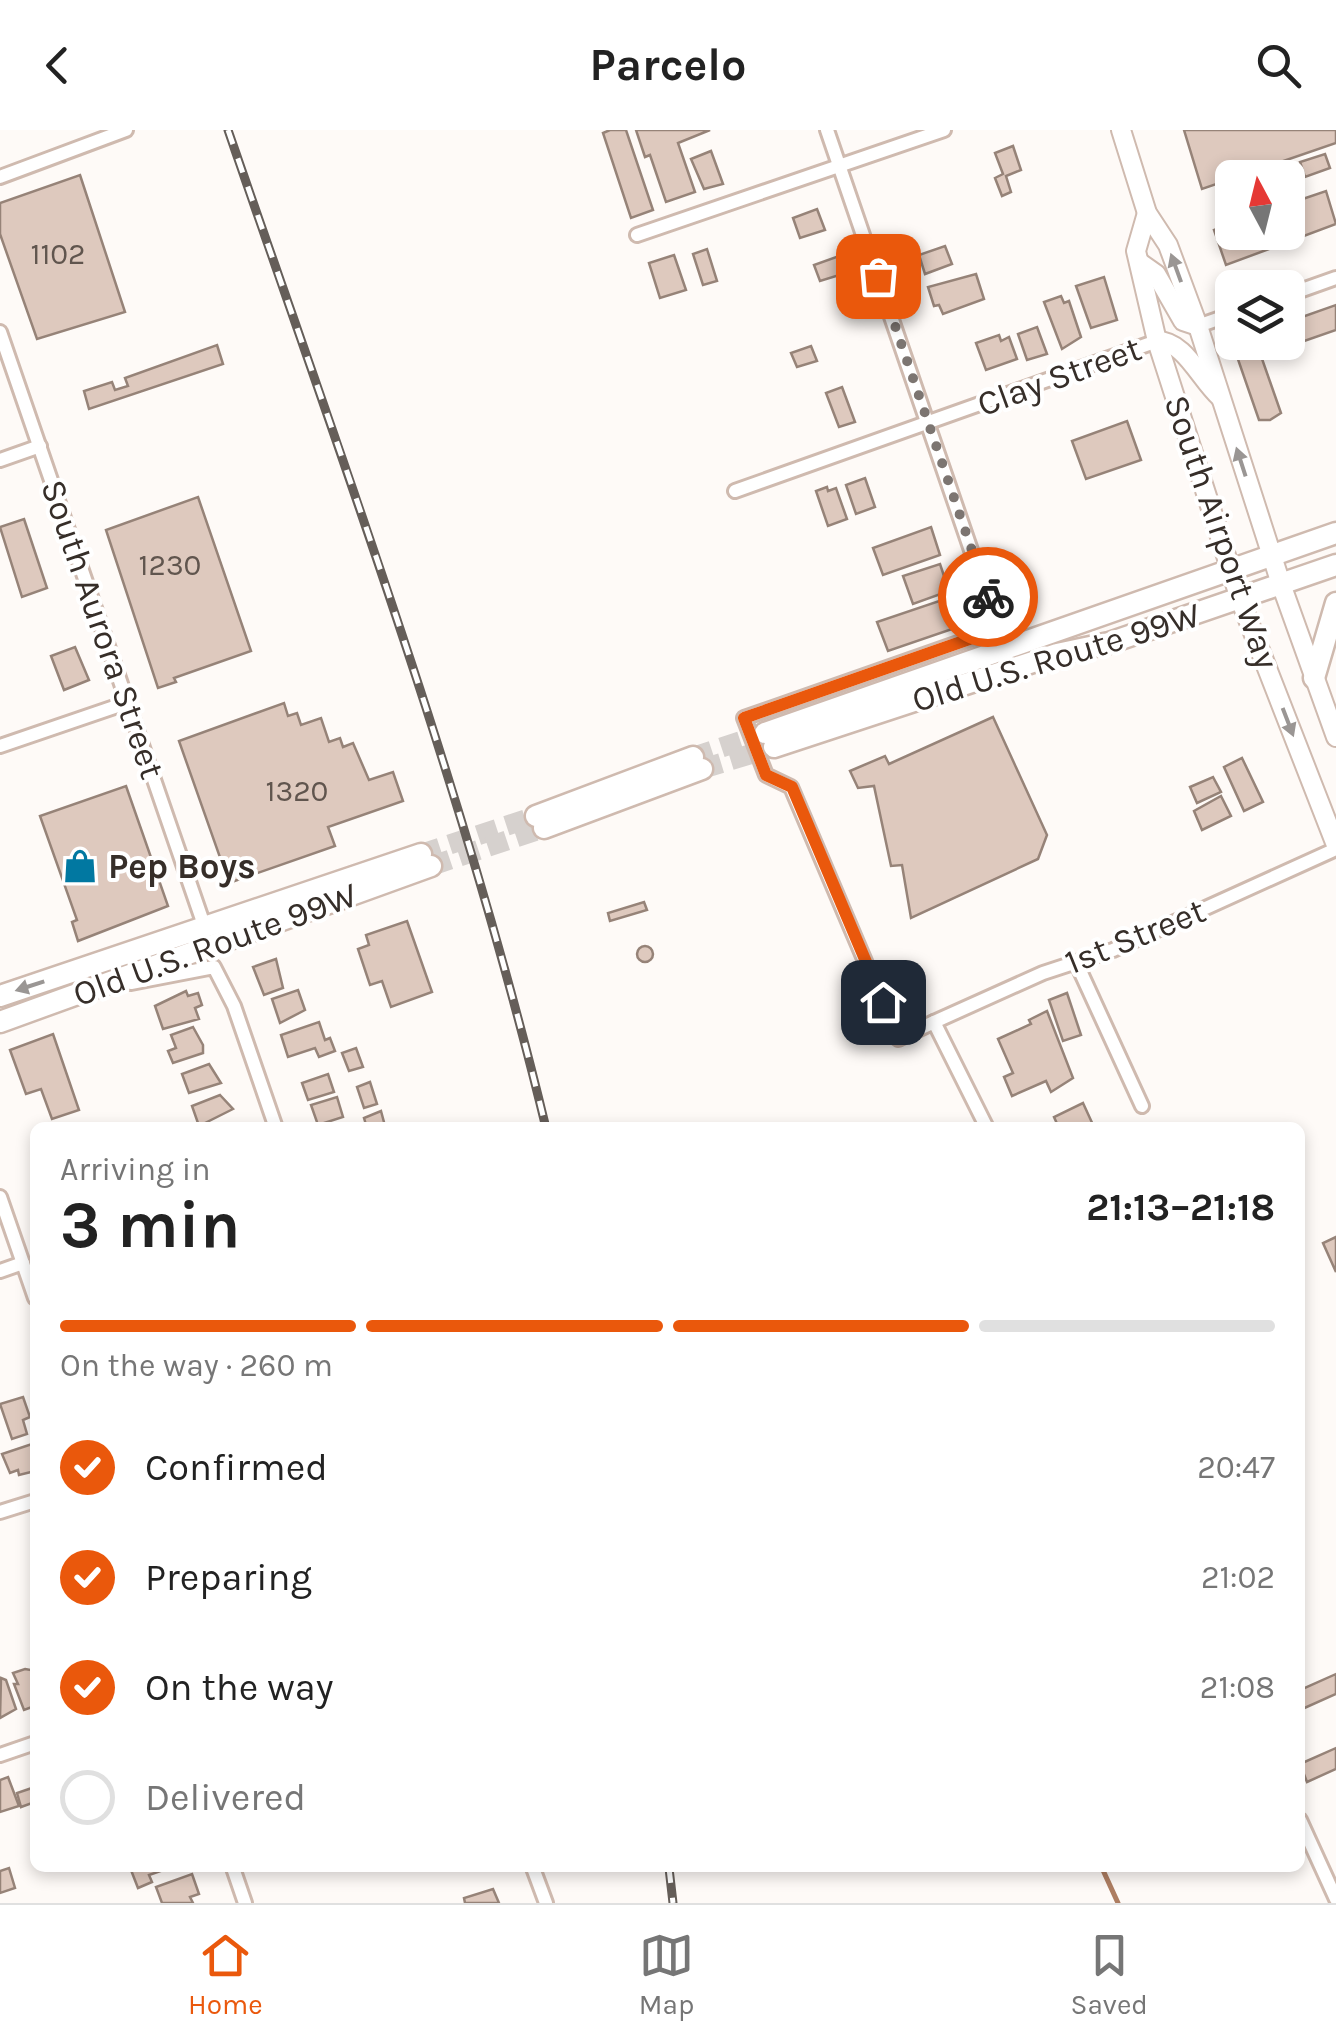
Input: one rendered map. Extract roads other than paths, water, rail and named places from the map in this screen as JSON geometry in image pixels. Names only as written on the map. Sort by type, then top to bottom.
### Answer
[{"type":"main road","name":"South Airport Way","points":[[1122,130],[1147,213],[1168,245],[1198,326],[1281,584],[1336,737]]},
{"type":"main road","name":"South Airport Way","points":[[1147,213],[1136,251],[1157,341],[1240,598],[1336,847]]},
{"type":"main road","points":[[1139,262],[1156,274],[1183,321],[1198,326]]},
{"type":"main road","points":[[1157,341],[1171,341],[1184,352],[1201,380],[1221,398]]},
{"type":"main road","name":"Old U.S. Route 99W","points":[[1336,533],[800,721],[770,740],[1240,598],[1336,565]]},
{"type":"main road","points":[[1314,678],[1336,603]]},
{"type":"main road","points":[[540,822],[698,763]]},
{"type":"main road","name":"Old U.S. Route 99W","points":[[0,996],[426,860],[0,1022]]},
{"type":"street","points":[[0,177],[126,130]]},
{"type":"street","points":[[828,130],[928,423]]},
{"type":"street","points":[[637,234],[944,130]]},
{"type":"street","points":[[1305,289],[1336,278]]},
{"type":"street","points":[[1198,326],[1215,320]]},
{"type":"street","name":"South Aurora Street","points":[[0,332],[205,928]]},
{"type":"street","name":"Clay Street","points":[[735,491],[1157,341]]},
{"type":"street","name":"1st Street","points":[[928,423],[998,629],[744,718],[766,775],[792,787],[898,1038],[1044,973],[1114,950],[1336,847]]},
{"type":"street","points":[[0,460],[40,446]]},
{"type":"street","points":[[0,746],[129,702]]},
{"type":"street","points":[[1076,962],[1142,1106]]},
{"type":"street","points":[[77,994],[214,966],[234,1006],[274,1122]]},
{"type":"street","points":[[934,1022],[985,1122]]},
{"type":"street","points":[[0,1197],[30,1283]]},
{"type":"street","points":[[0,1271],[23,1263]]},
{"type":"street","points":[[0,1512],[30,1502]]},
{"type":"street","points":[[0,1755],[30,1745]]},
{"type":"street","points":[[1305,1831],[1336,1899]]},
{"type":"street","points":[[234,1872],[245,1903]]},
{"type":"street","points":[[534,1872],[546,1903]]},
{"type":"waterway","points":[[1104,1872],[1118,1903]]},
{"type":"tunnel","points":[[693,757],[765,733]]},
{"type":"tunnel","points":[[702,769],[774,747]]},
{"type":"tunnel","points":[[421,854],[536,816]]},
{"type":"tunnel","points":[[431,866],[544,828]]},
{"type":"railway","points":[[228,130],[439,750],[478,875],[544,1122]]},
{"type":"railway","points":[[669,1872],[673,1903]]},
{"type":"place","name":"Pep Boys","points":[[80,866]]}]
